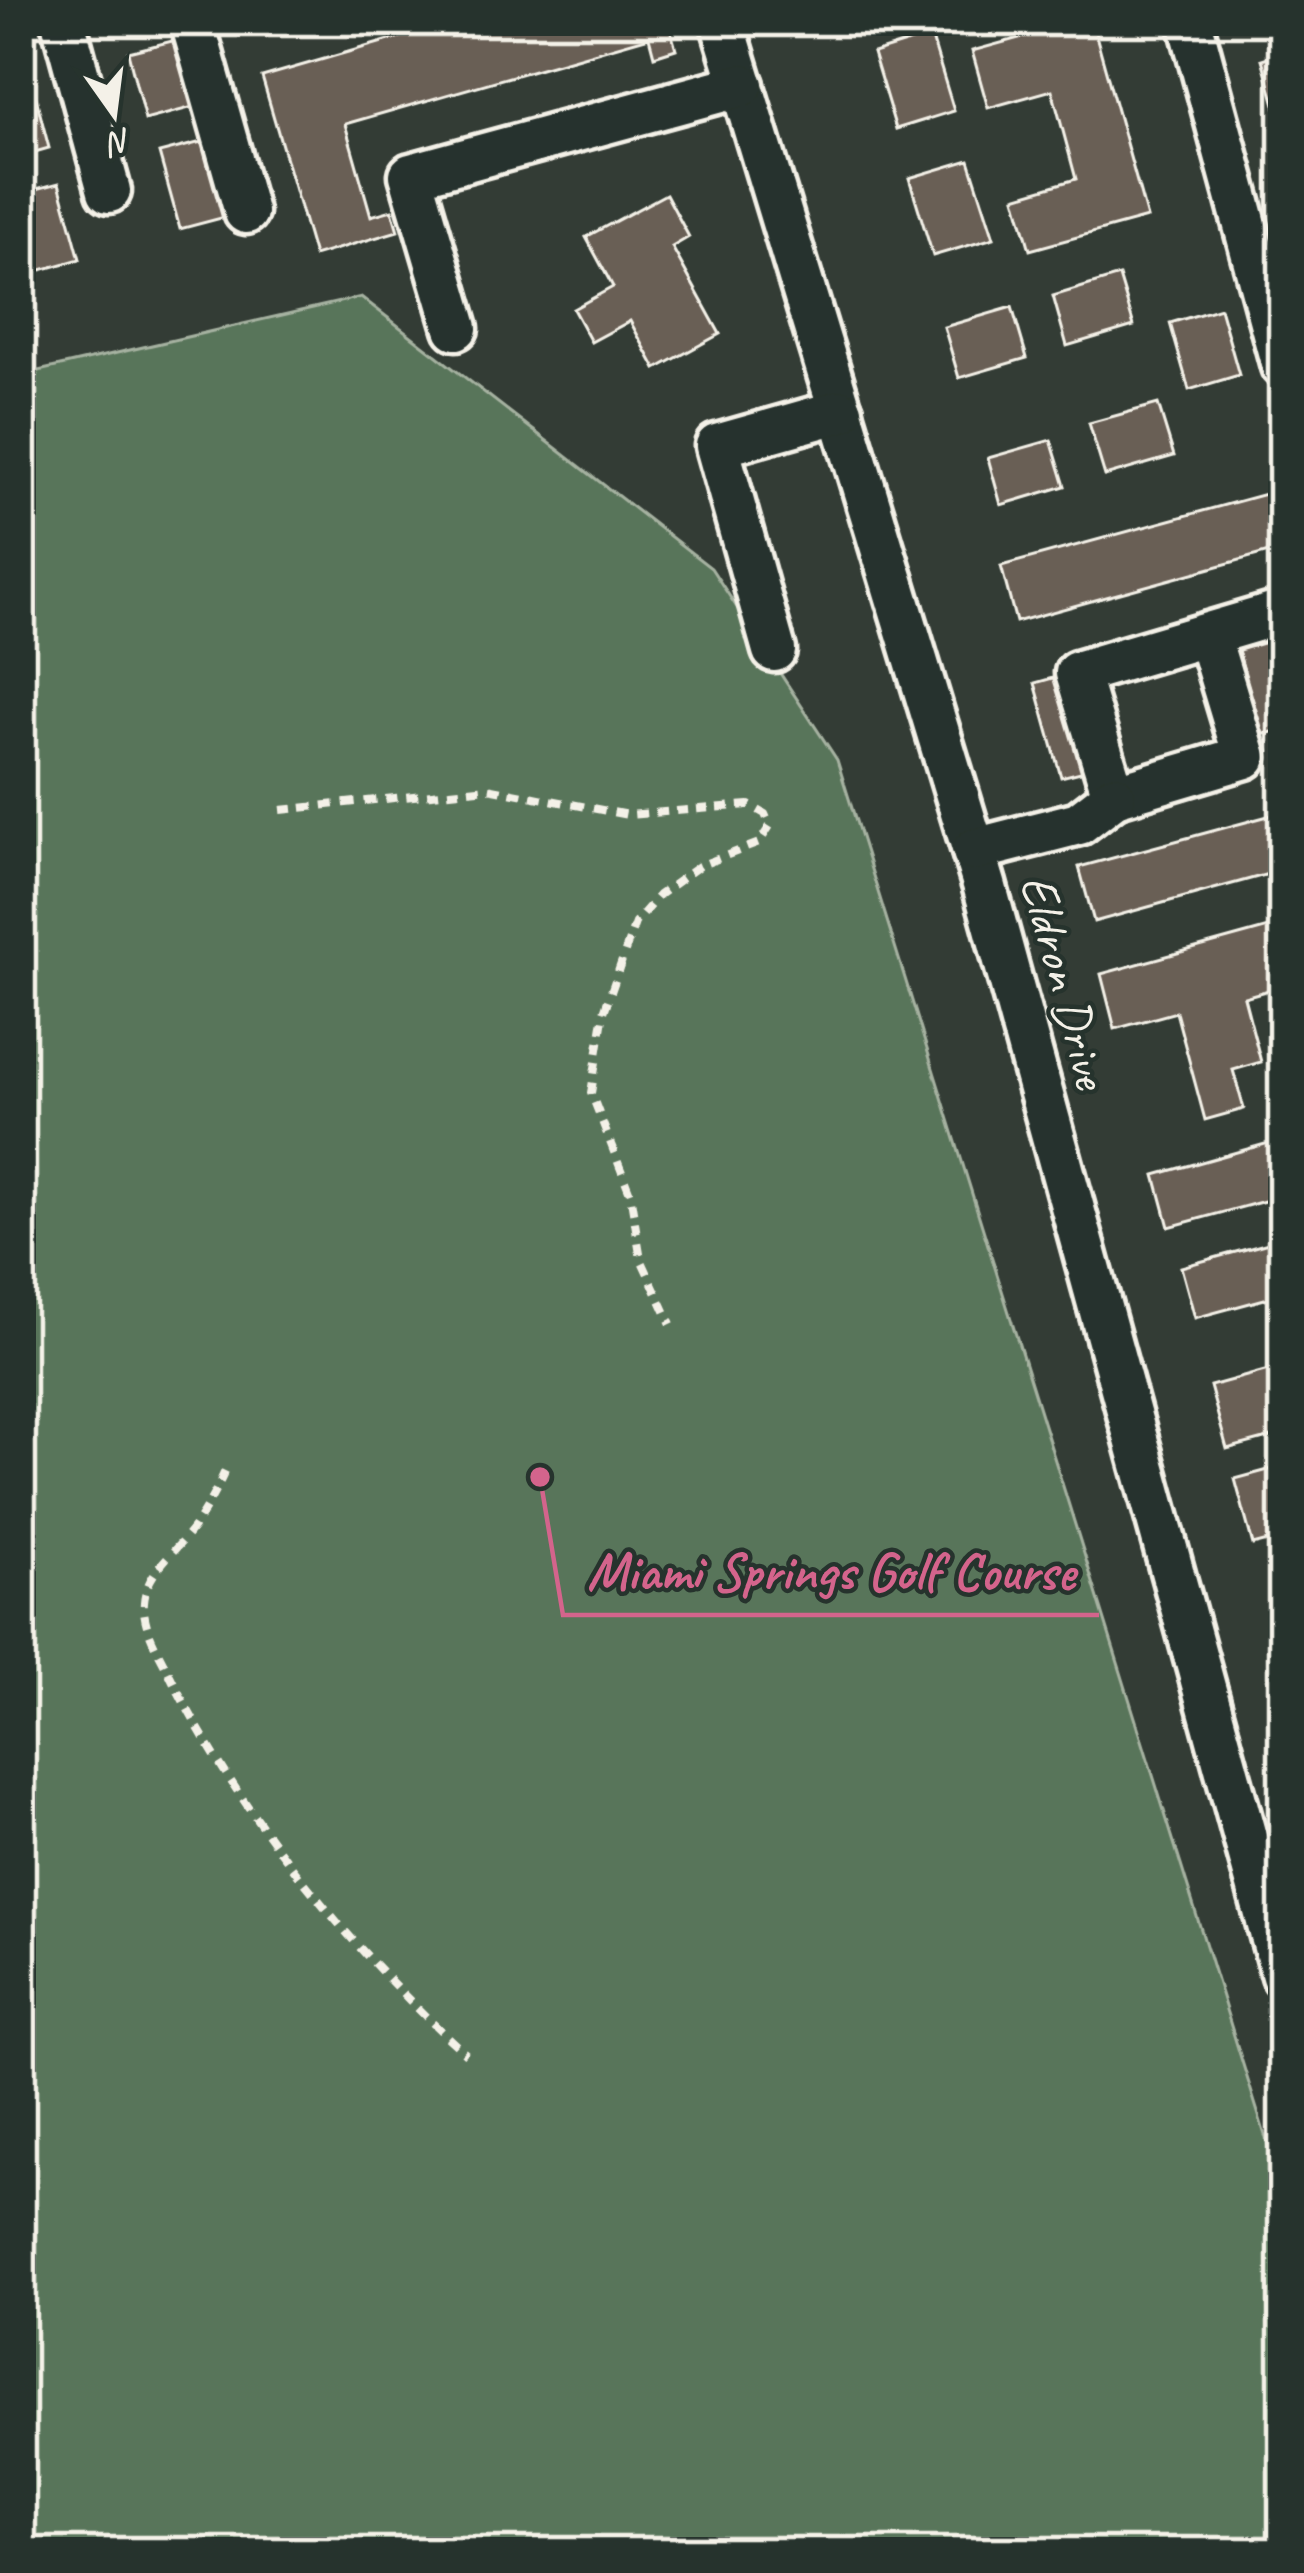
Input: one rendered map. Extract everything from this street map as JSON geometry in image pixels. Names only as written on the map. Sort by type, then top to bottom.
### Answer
[{"type":"street","points":[[63,21],[109,191]]},
{"type":"street","points":[[192,21],[246,212]]},
{"type":"street","name":"Eldron Drive","points":[[722,21],[974,850],[1283,1976]]},
{"type":"street","points":[[1190,21],[1283,366]]},
{"type":"street","points":[[456,328],[411,175],[742,85]]},
{"type":"street","points":[[774,650],[717,446],[841,411]]},
{"type":"street","points":[[1114,796],[1077,673],[1283,612]]},
{"type":"street","points":[[974,850],[1079,823],[1114,796],[1245,757],[1208,634]]},
{"type":"path","points":[[281,810],[488,788],[628,815],[749,806],[765,814],[770,826],[759,843],[699,866],[658,895],[635,922],[604,1012],[595,1058],[591,1094],[630,1193],[641,1259],[670,1324]]},
{"type":"path","points":[[225,1471],[191,1531],[156,1570],[143,1601],[147,1626],[206,1743],[260,1824],[386,1977],[466,2054]]},
{"type":"green space","points":[[361,297],[711,568],[837,760],[1283,2193],[1283,2552],[21,2552],[21,375]]},
{"type":"building","points":[[283,21],[339,21],[287,35]]},
{"type":"building","points":[[455,21],[668,21],[676,49],[654,56],[649,37],[345,124],[371,216],[392,210],[398,231],[314,256],[262,77]]},
{"type":"building","points":[[1092,21],[1147,218],[1030,250],[1015,197],[1076,179],[1052,90],[988,108],[972,51]]},
{"type":"building","points":[[931,35],[954,111],[896,129],[873,53]]},
{"type":"building","points":[[184,38],[201,105],[145,120],[128,52]]},
{"type":"building","points":[[1283,52],[1283,132],[1262,59]]},
{"type":"building","points":[[32,83],[49,148],[21,156],[21,86]]},
{"type":"building","points":[[209,140],[229,216],[180,229],[159,153]]},
{"type":"building","points":[[969,160],[994,238],[933,256],[909,178]]},
{"type":"building","points":[[59,183],[80,259],[31,273],[21,235],[21,193]]},
{"type":"building","points":[[666,194],[689,237],[672,247],[720,334],[656,369],[630,321],[591,342],[573,309],[613,287],[586,237]]},
{"type":"building","points":[[1119,276],[1134,326],[1067,346],[1053,296]]},
{"type":"building","points":[[1012,307],[1027,358],[959,378],[944,327]]},
{"type":"building","points":[[1220,308],[1239,375],[1189,390],[1170,323]]},
{"type":"building","points":[[1158,404],[1174,456],[1105,476],[1089,423]]},
{"type":"building","points":[[1051,440],[1065,486],[1001,505],[988,458]]},
{"type":"building","points":[[1265,494],[1280,549],[1016,622],[1001,566]]},
{"type":"building","points":[[1283,626],[1283,729],[1262,735],[1235,640]]},
{"type":"building","points":[[1063,675],[1089,770],[1061,777],[1035,683]]},
{"type":"building","points":[[1283,812],[1283,870],[1094,922],[1079,867]]},
{"type":"building","points":[[1283,924],[1283,986],[1244,997],[1261,1062],[1233,1070],[1244,1109],[1205,1120],[1176,1012],[1115,1029],[1101,974]]},
{"type":"building","points":[[1283,1139],[1283,1196],[1169,1227],[1155,1175]]},
{"type":"building","points":[[1283,1239],[1283,1294],[1195,1318],[1181,1267]]},
{"type":"building","points":[[1283,1366],[1283,1434],[1227,1449],[1210,1386]]},
{"type":"building","points":[[1283,1466],[1283,1537],[1253,1545],[1235,1479]]},
{"type":"place","name":"Miami Springs Golf Course","points":[[540,1477]]}]
